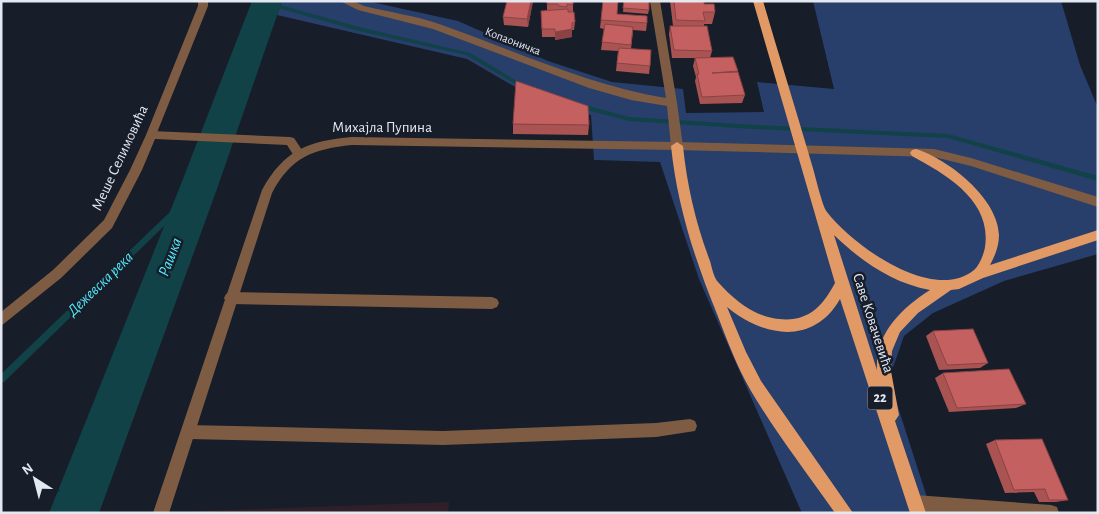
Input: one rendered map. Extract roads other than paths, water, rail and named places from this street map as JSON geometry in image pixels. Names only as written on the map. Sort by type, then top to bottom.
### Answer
[{"type":"main road","name":"Саве Ковачевића","points":[[758,1],[842,284],[917,508]]},
{"type":"main road","points":[[676,146],[680,182],[686,208],[710,281],[736,345],[769,407],[845,513]]},
{"type":"main road","points":[[916,153],[943,167],[964,182],[973,191],[986,211],[992,231],[992,249],[979,274]]},
{"type":"main road","points":[[820,211],[842,236],[874,262],[916,281],[946,287]]},
{"type":"main road","points":[[897,448],[884,364],[886,348],[900,321],[911,310],[946,287],[965,283],[979,274],[1098,235]]},
{"type":"main road","points":[[710,281],[751,319],[777,327],[804,324],[822,315],[842,284]]},
{"type":"street","name":"Меше Селимовића","points":[[1,320],[57,274],[108,224],[136,170],[151,135],[203,6],[203,1]]},
{"type":"street","name":"Копаоничка","points":[[344,1],[361,8],[436,26],[593,85],[631,96],[672,103]]},
{"type":"street","points":[[655,1],[672,103],[676,146]]},
{"type":"street","points":[[151,135],[290,141],[298,153]]},
{"type":"street","name":"Михајла Пупина","points":[[162,513],[266,193],[274,176],[283,165],[298,153],[329,142],[676,146],[934,153],[971,162],[1098,202]]},
{"type":"street","points":[[232,298],[492,304]]},
{"type":"street","points":[[188,432],[443,438],[656,430],[690,426]]},
{"type":"street","points":[[917,508],[1051,513]]},
{"type":"waterway","name":"Рашка","points":[[74,513],[198,189],[267,1]]},
{"type":"waterway","points":[[266,3],[359,29],[468,54],[524,87]]},
{"type":"waterway","points":[[581,106],[629,119],[948,136],[1098,179]]},
{"type":"waterway","name":"Дежевска река","points":[[1,379],[198,189]]}]
